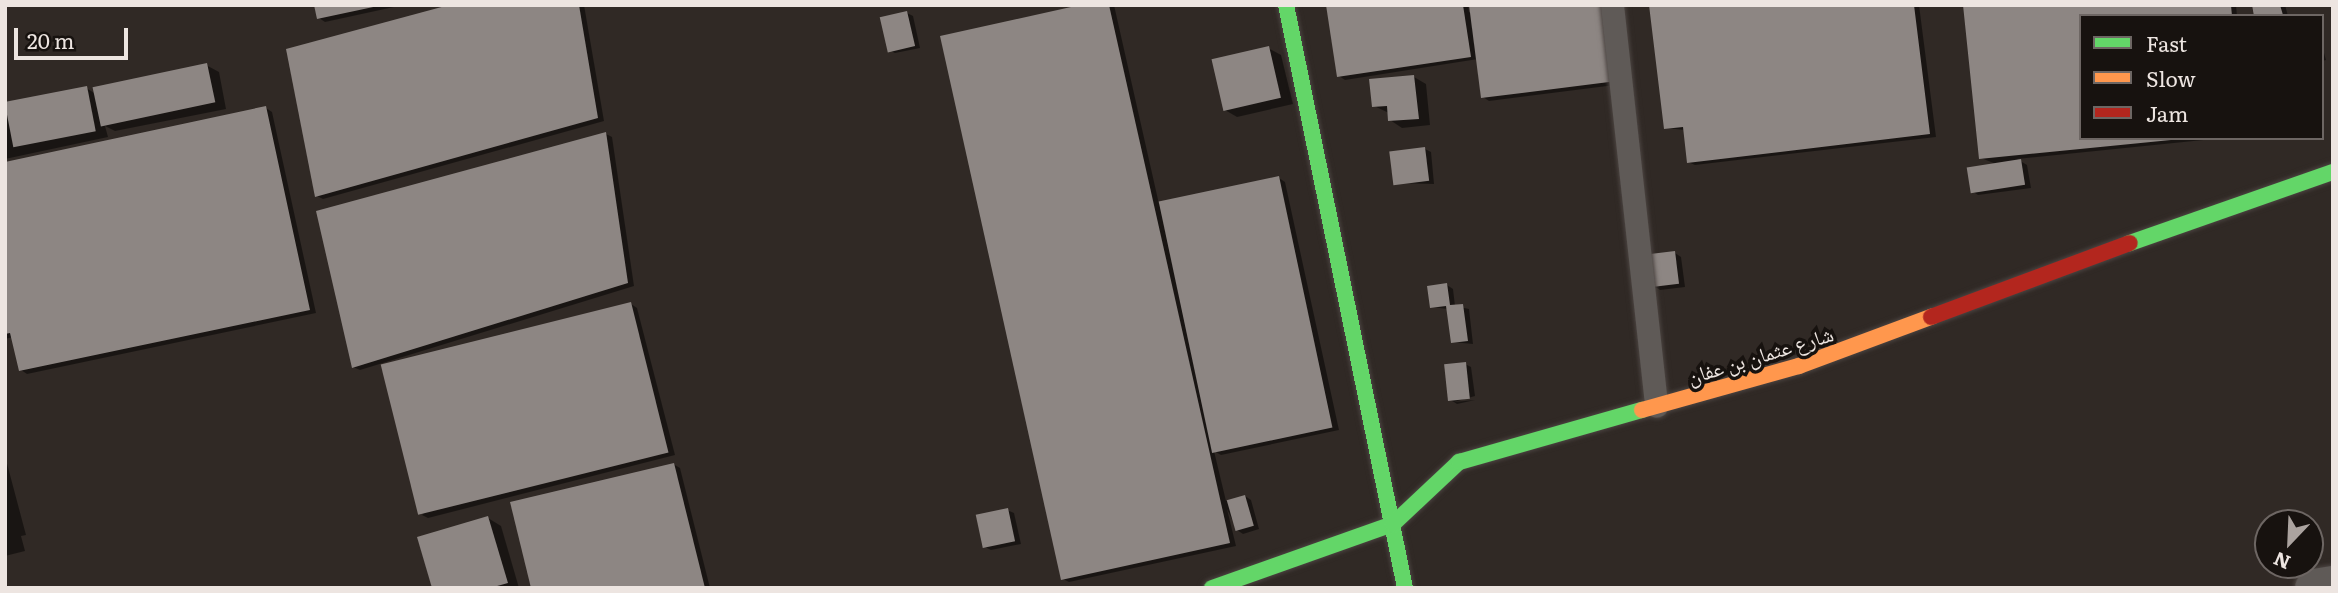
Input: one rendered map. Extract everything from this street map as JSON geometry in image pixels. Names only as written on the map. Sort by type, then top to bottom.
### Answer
[{"type":"street","points":[[1286,5],[1405,588]]},
{"type":"street","name":"شارع عثمان بن عفان","points":[[1212,588],[1393,524],[1460,462],[1799,366],[2256,196],[2333,172]]},
{"type":"street","points":[[2314,588],[2333,585]]},
{"type":"lane","points":[[1612,5],[1656,407]]},
{"type":"building","points":[[314,5],[378,5],[378,6],[317,19]]},
{"type":"building","points":[[449,5],[579,5],[598,118],[315,197],[286,49]]},
{"type":"building","points":[[1080,5],[1109,5],[1230,543],[1061,580],[940,36]]},
{"type":"building","points":[[1326,5],[1463,5],[1471,57],[1337,77]]},
{"type":"building","points":[[1469,5],[1607,5],[1617,81],[1481,98]]},
{"type":"building","points":[[1649,5],[1914,5],[1930,134],[1687,163],[1683,127],[1664,129]]},
{"type":"building","points":[[1963,5],[2231,5],[2232,14],[2079,14],[2079,140],[2171,140],[1979,159]]},
{"type":"building","points":[[2252,5],[2280,5],[2283,14],[2254,14]]},
{"type":"building","points":[[907,11],[915,46],[888,52],[880,17]]},
{"type":"building","points":[[1269,46],[1281,98],[1223,111],[1212,59]]},
{"type":"building","points":[[207,63],[215,102],[101,126],[93,87]]},
{"type":"building","points":[[1414,75],[1419,119],[1388,121],[1387,106],[1372,107],[1369,79]]},
{"type":"building","points":[[87,86],[96,131],[13,147],[5,102]]},
{"type":"building","points":[[266,106],[310,310],[19,371],[10,333],[5,334],[5,162]]},
{"type":"building","points":[[606,132],[628,283],[352,368],[316,211]]},
{"type":"building","points":[[1425,147],[1429,181],[1393,185],[1389,151]]},
{"type":"building","points":[[2021,159],[2025,185],[1971,193],[1967,168]]},
{"type":"building","points":[[1279,176],[1332,427],[1212,453],[1159,202]]},
{"type":"building","points":[[1675,251],[1679,284],[1652,287],[1648,254]]},
{"type":"building","points":[[1447,283],[1450,305],[1463,304],[1468,341],[1451,343],[1446,306],[1430,308],[1427,286]]},
{"type":"building","points":[[631,302],[668,452],[418,515],[381,364]]},
{"type":"building","points":[[1466,362],[1470,399],[1448,401],[1444,364]]},
{"type":"building","points":[[674,463],[705,588],[531,588],[510,502]]},
{"type":"building","points":[[1245,495],[1254,526],[1236,531],[1227,500]]},
{"type":"building","points":[[1008,508],[1015,541],[983,548],[976,515]]},
{"type":"building","points":[[488,516],[508,583],[490,588],[432,588],[417,537]]},
{"type":"traffic: fast","points":[[1286,5],[1405,588]]},
{"type":"traffic: fast","points":[[2130,243],[2333,172]]},
{"type":"traffic: fast","points":[[1212,588],[1393,524],[1459,462],[1642,410]]},
{"type":"traffic: slow","points":[[1642,410],[1799,366],[1931,317]]},
{"type":"traffic: jam","points":[[1931,317],[2130,243]]}]
